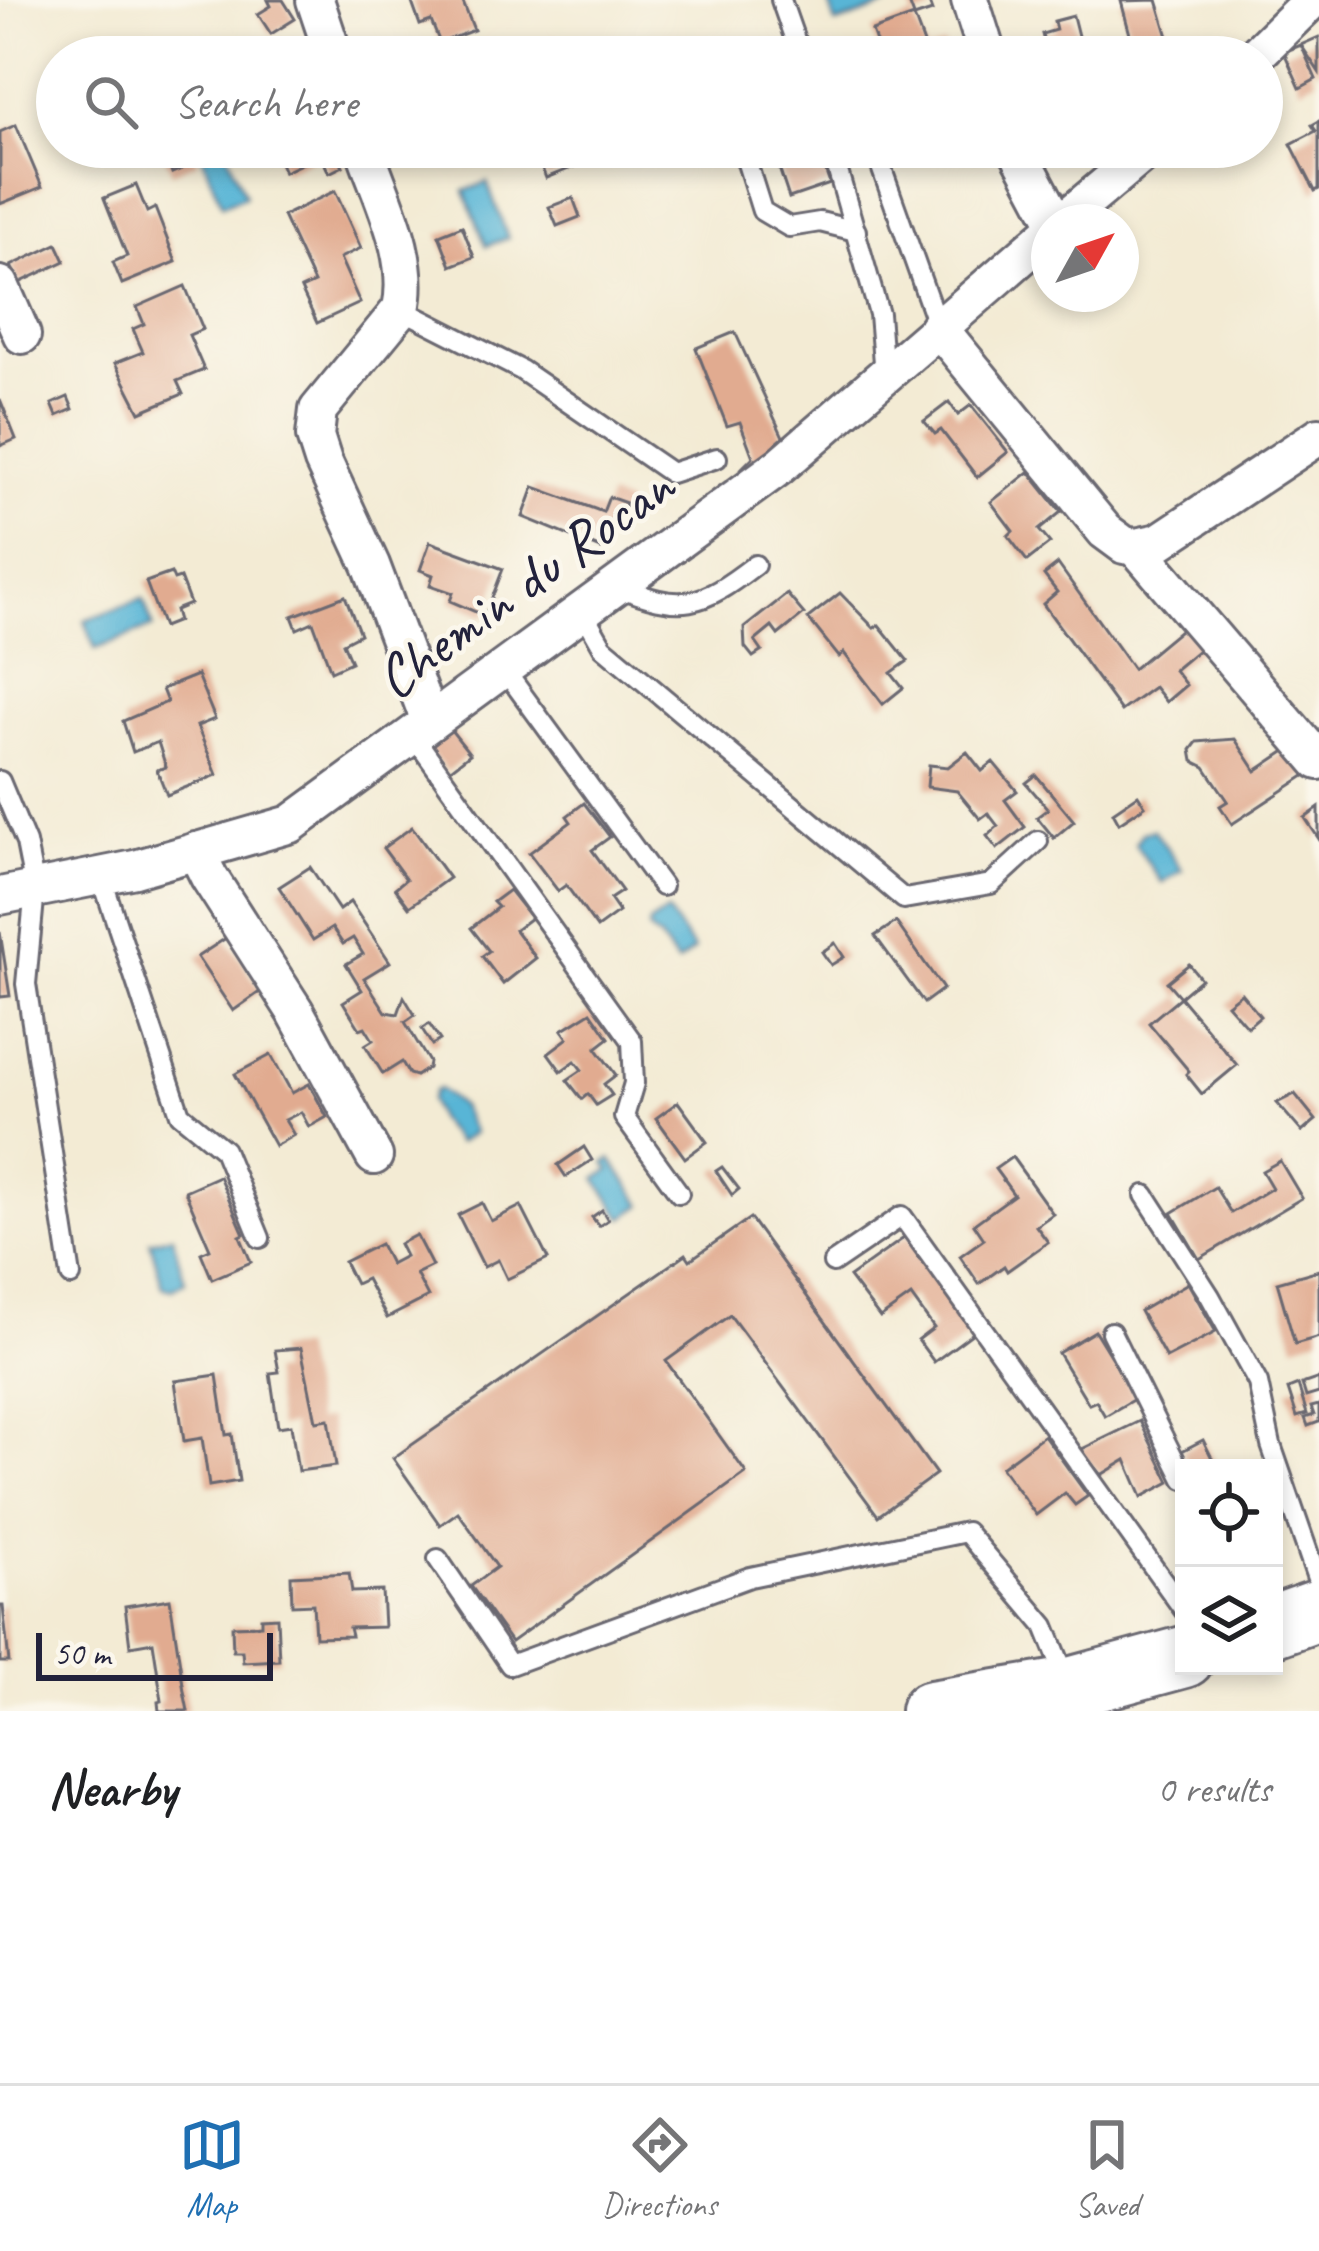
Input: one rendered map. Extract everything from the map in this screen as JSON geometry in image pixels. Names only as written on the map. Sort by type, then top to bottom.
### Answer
[{"type":"main road","points":[[1283,1623],[1319,1610]]},
{"type":"main road","points":[[931,1711],[1070,1688],[1175,1659]]},
{"type":"street","points":[[315,0],[327,36]]},
{"type":"street","points":[[970,0],[981,36]]},
{"type":"street","points":[[1275,36],[1312,0]]},
{"type":"street","points":[[371,168],[404,266],[401,310],[318,410],[316,436],[322,461],[371,565],[421,728]]},
{"type":"street","points":[[1026,168],[1045,204]]},
{"type":"street","points":[[1081,204],[1125,168]]},
{"type":"street","name":"Chemin du Rocan","points":[[18,892],[101,876],[291,824],[780,466],[1031,248]]},
{"type":"street","points":[[0,285],[22,335]]},
{"type":"street","points":[[938,327],[1105,530],[1124,545],[1136,548],[1159,542],[1319,436]]},
{"type":"street","points":[[1136,548],[1319,760]]},
{"type":"street","points":[[196,851],[208,878],[295,1011],[374,1156]]},
{"type":"lane","points":[[781,0],[794,36]]},
{"type":"lane","points":[[749,168],[762,211],[790,226],[820,221],[856,231]]},
{"type":"lane","points":[[838,168],[879,314],[884,374]]},
{"type":"lane","points":[[881,168],[938,327]]},
{"type":"lane","points":[[401,310],[521,370],[671,473],[717,458]]},
{"type":"lane","points":[[616,586],[645,597],[688,604],[716,595],[755,565]]},
{"type":"lane","points":[[582,610],[603,647],[904,898],[991,884],[1038,842]]},
{"type":"lane","points":[[503,668],[662,886]]},
{"type":"lane","points":[[421,728],[632,1041],[634,1083],[624,1117],[680,1193]]},
{"type":"lane","points":[[0,781],[26,843],[18,892],[26,985],[70,1276]]},
{"type":"lane","points":[[101,876],[180,1114],[224,1150],[260,1238]]},
{"type":"lane","points":[[1145,1195],[1210,1296],[1258,1383],[1271,1445],[1319,1584]]},
{"type":"lane","points":[[833,1263],[902,1216],[1175,1597]]},
{"type":"lane","points":[[1111,1332],[1175,1462]]},
{"type":"lane","points":[[439,1558],[510,1665],[750,1577],[966,1532],[1045,1626],[1070,1688]]},
{"type":"water","points":[[828,0],[885,0],[887,6],[836,24]]},
{"type":"water","points":[[207,168],[234,168],[245,196],[222,205]]},
{"type":"water","points":[[487,182],[508,238],[486,246],[465,191]]},
{"type":"water","points":[[143,599],[153,627],[95,649],[85,620]]},
{"type":"water","points":[[1154,830],[1182,870],[1162,883],[1135,844],[1142,833]]},
{"type":"water","points":[[667,912],[694,950],[677,963],[648,930],[649,924]]},
{"type":"water","points":[[439,1089],[460,1106],[473,1133],[457,1143],[430,1101]]},
{"type":"water","points":[[611,1159],[643,1205],[623,1218],[596,1179],[610,1170],[605,1163]]},
{"type":"water","points":[[172,1235],[185,1281],[173,1289],[163,1287],[150,1241]]},
{"type":"building","points":[[268,0],[283,0],[295,19],[271,34],[258,14],[271,6]]},
{"type":"building","points":[[411,0],[462,0],[474,30],[437,36],[431,21],[420,25]]},
{"type":"building","points":[[908,0],[928,0],[932,11],[914,17],[921,36],[874,36],[872,31],[914,16]]},
{"type":"building","points":[[1157,0],[1168,36],[1130,36],[1121,1]]},
{"type":"building","points":[[1073,16],[1078,36],[1043,36],[1056,30],[1054,21]]},
{"type":"building","points":[[1319,37],[1319,72],[1301,45]]},
{"type":"building","points":[[1301,45],[1316,79],[1300,88],[1284,52]]},
{"type":"building","points":[[1319,121],[1319,189],[1315,191],[1291,144],[1316,131],[1312,125]]},
{"type":"building","points":[[16,125],[42,187],[0,204],[0,132]]},
{"type":"building","points":[[542,168],[571,168],[546,178]]},
{"type":"building","points":[[779,168],[824,168],[830,184],[789,198]]},
{"type":"building","points":[[136,185],[147,212],[155,208],[176,262],[122,284],[113,262],[127,256],[104,198]]},
{"type":"building","points":[[335,191],[361,248],[340,258],[360,303],[317,323],[301,289],[314,283],[283,216]]},
{"type":"building","points":[[573,198],[580,217],[557,226],[549,207]]},
{"type":"building","points":[[462,226],[474,257],[451,266],[439,235]]},
{"type":"building","points":[[57,244],[65,261],[19,283],[11,266]]},
{"type":"building","points":[[185,286],[203,329],[189,335],[204,370],[177,381],[183,394],[140,412],[115,363],[143,352],[133,329],[144,324],[137,307]]},
{"type":"building","points":[[735,332],[789,450],[749,478],[742,468],[753,457],[740,422],[727,426],[696,348]]},
{"type":"building","points":[[68,397],[73,409],[57,416],[52,404]]},
{"type":"building","points":[[0,399],[16,439],[0,446]]},
{"type":"building","points":[[949,402],[958,415],[971,405],[1008,452],[977,477],[941,430],[935,434],[924,421]]},
{"type":"building","points":[[1029,472],[1061,512],[1039,530],[1050,543],[1027,561],[1008,536],[1013,531],[991,502]]},
{"type":"building","points":[[534,487],[603,512],[609,497],[626,503],[621,519],[613,516],[601,549],[523,517]]},
{"type":"building","points":[[430,542],[503,569],[485,616],[450,601],[453,593],[430,585],[433,575],[420,570]]},
{"type":"building","points":[[1058,564],[1133,669],[1186,625],[1204,645],[1174,670],[1186,685],[1166,702],[1154,687],[1121,711],[1043,604],[1057,592],[1044,575]]},
{"type":"building","points":[[171,573],[174,580],[180,578],[190,604],[175,610],[178,621],[163,627],[146,582]]},
{"type":"building","points":[[840,593],[874,628],[879,625],[908,661],[891,673],[903,688],[883,704],[844,653],[839,657],[808,618]]},
{"type":"building","points":[[787,594],[804,614],[778,635],[772,627],[755,641],[762,651],[753,657],[745,647],[744,628]]},
{"type":"building","points":[[345,596],[360,634],[343,643],[351,662],[331,671],[313,622],[297,629],[292,616]]},
{"type":"building","points":[[197,675],[215,719],[197,726],[217,775],[167,795],[157,770],[166,767],[158,742],[133,752],[123,721],[167,702],[162,689]]},
{"type":"building","points":[[451,730],[470,754],[447,772],[427,749]]},
{"type":"building","points":[[1235,739],[1256,771],[1293,746],[1314,770],[1232,824],[1220,806],[1228,801],[1205,767],[1193,761],[1191,750],[1197,742]]},
{"type":"building","points":[[967,752],[982,771],[993,762],[1017,791],[1005,800],[1025,827],[997,849],[987,836],[998,826],[988,813],[980,819],[957,791],[927,787],[929,765],[948,767]]},
{"type":"building","points":[[1036,775],[1074,821],[1054,838],[1037,817],[1048,809],[1026,783]]},
{"type":"building","points":[[1138,795],[1145,806],[1119,823],[1113,812]]},
{"type":"building","points":[[584,803],[610,837],[592,850],[622,891],[610,899],[619,912],[597,928],[566,885],[558,891],[529,853],[571,822],[567,816]]},
{"type":"building","points":[[1319,808],[1319,839],[1305,818]]},
{"type":"building","points":[[412,827],[449,878],[409,907],[395,888],[406,879],[383,848]]},
{"type":"building","points":[[310,867],[339,910],[350,902],[390,962],[364,978],[386,1012],[398,1014],[404,997],[415,1015],[405,1022],[429,1062],[416,1076],[402,1062],[383,1074],[365,1045],[373,1040],[343,1002],[362,990],[346,964],[363,954],[353,938],[343,944],[332,928],[313,940],[279,887]]},
{"type":"building","points":[[509,890],[531,918],[515,930],[536,958],[503,984],[482,956],[489,951],[471,928],[498,907],[493,902]]},
{"type":"building","points":[[896,922],[943,989],[924,1003],[875,936]]},
{"type":"building","points":[[0,932],[10,996],[0,997]]},
{"type":"building","points":[[226,938],[261,991],[233,1011],[197,957]]},
{"type":"building","points":[[835,943],[844,957],[831,965],[822,952]]},
{"type":"building","points":[[1189,964],[1201,979],[1180,997],[1167,982]]},
{"type":"building","points":[[1241,993],[1260,1016],[1247,1027],[1227,1004]]},
{"type":"building","points":[[1180,997],[1237,1065],[1202,1094],[1149,1023]]},
{"type":"building","points":[[591,1012],[609,1038],[596,1048],[616,1075],[604,1084],[612,1095],[596,1105],[588,1094],[582,1099],[567,1080],[582,1070],[575,1061],[561,1071],[548,1053],[568,1038],[562,1030]]},
{"type":"building","points":[[429,1024],[440,1040],[432,1045],[422,1029]]},
{"type":"building","points":[[271,1055],[292,1093],[309,1084],[327,1117],[309,1127],[301,1112],[285,1120],[294,1135],[275,1146],[235,1074]]},
{"type":"building","points":[[1295,1094],[1316,1120],[1302,1132],[1277,1103]]},
{"type":"building","points":[[678,1102],[707,1142],[685,1158],[656,1118]]},
{"type":"building","points":[[584,1147],[592,1160],[566,1177],[558,1165]]},
{"type":"building","points":[[1012,1157],[1053,1214],[1036,1226],[1048,1242],[979,1284],[960,1256],[984,1239],[974,1224],[1014,1195],[995,1169]]},
{"type":"building","points":[[1280,1161],[1302,1198],[1199,1259],[1172,1213],[1215,1187],[1231,1213],[1272,1188],[1262,1171]]},
{"type":"building","points":[[722,1167],[739,1189],[732,1195],[716,1171]]},
{"type":"building","points":[[219,1176],[251,1262],[212,1279],[201,1253],[210,1249],[185,1191]]},
{"type":"building","points":[[482,1203],[491,1221],[521,1206],[548,1259],[507,1279],[498,1260],[484,1267],[458,1215]]},
{"type":"building","points":[[602,1210],[608,1220],[599,1226],[592,1217]]},
{"type":"building","points":[[750,1218],[936,1474],[878,1516],[730,1315],[666,1361],[746,1473],[511,1642],[471,1586],[497,1567],[458,1512],[440,1525],[393,1458],[686,1254],[690,1260]]},
{"type":"building","points":[[416,1235],[432,1266],[416,1274],[428,1297],[387,1318],[366,1279],[355,1284],[344,1262],[380,1244],[390,1264],[405,1256],[399,1244]]},
{"type":"building","points":[[908,1235],[976,1331],[934,1362],[918,1340],[934,1328],[911,1296],[880,1318],[849,1277]]},
{"type":"building","points":[[1319,1270],[1319,1337],[1295,1344],[1277,1282]]},
{"type":"building","points":[[1188,1283],[1216,1332],[1166,1358],[1140,1311]]},
{"type":"building","points":[[1095,1331],[1136,1398],[1105,1416],[1096,1401],[1089,1404],[1058,1353]]},
{"type":"building","points":[[301,1348],[316,1421],[329,1419],[336,1466],[298,1471],[291,1425],[278,1427],[270,1373],[279,1372],[275,1350]]},
{"type":"building","points":[[217,1375],[239,1481],[209,1486],[202,1438],[184,1441],[175,1381]]},
{"type":"building","points":[[1319,1378],[1319,1393],[1306,1397],[1302,1384]]},
{"type":"building","points":[[1298,1385],[1307,1414],[1297,1417],[1288,1389]]},
{"type":"building","points":[[1319,1405],[1319,1422],[1308,1426],[1305,1418],[1314,1415],[1311,1407]]},
{"type":"building","points":[[1140,1421],[1170,1482],[1142,1497],[1126,1460],[1101,1475],[1080,1450]]},
{"type":"building","points":[[1044,1435],[1088,1496],[1075,1505],[1065,1493],[1036,1515],[1001,1467]]},
{"type":"building","points":[[1203,1440],[1212,1459],[1186,1459],[1182,1451]]},
{"type":"building","points":[[349,1573],[352,1592],[382,1591],[384,1627],[349,1628],[351,1636],[315,1637],[313,1604],[292,1605],[291,1576]]},
{"type":"building","points":[[170,1599],[188,1711],[159,1711],[162,1701],[153,1642],[130,1646],[125,1606]]},
{"type":"building","points":[[3,1606],[9,1662],[0,1662]]},
{"type":"building","points":[[277,1617],[279,1660],[243,1662],[242,1651],[233,1651],[232,1626],[261,1625],[261,1618]]}]
